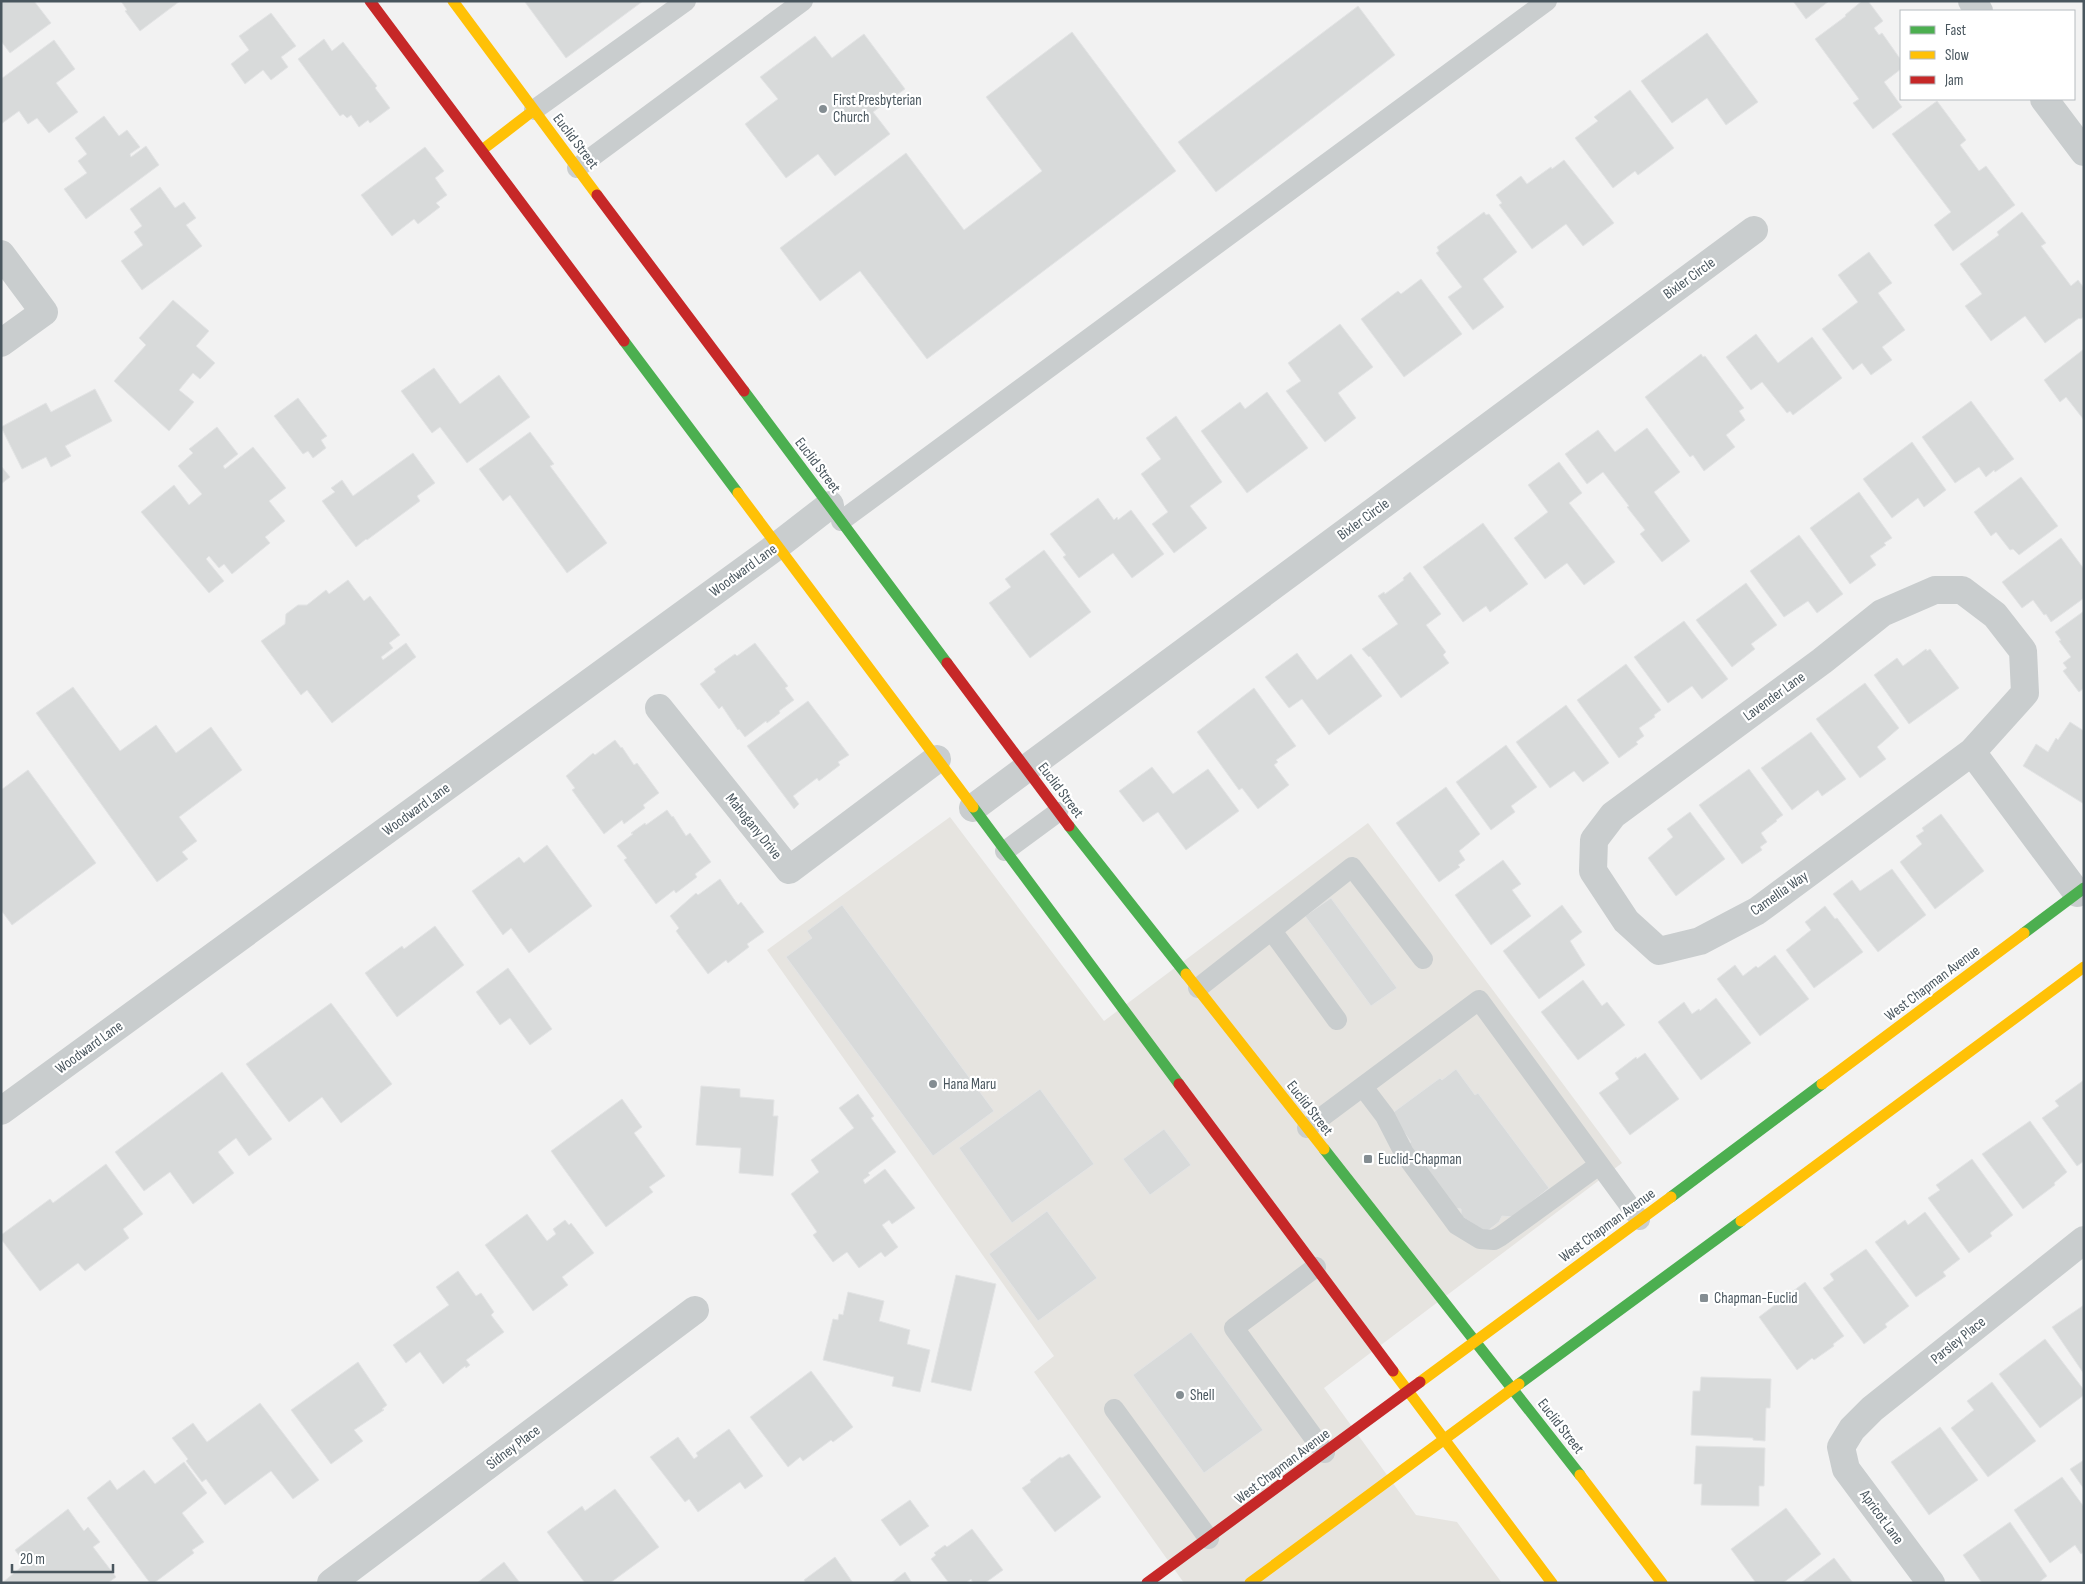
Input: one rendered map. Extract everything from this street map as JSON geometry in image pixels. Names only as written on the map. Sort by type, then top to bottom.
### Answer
[{"type":"main road","points":[[370,1],[1552,1583]]},
{"type":"main road","name":"Euclid Street","points":[[453,1],[1058,812],[1475,1340],[1662,1583]]},
{"type":"main road","points":[[482,150],[534,110]]},
{"type":"main road","name":"West Chapman Avenue","points":[[1147,1583],[2082,894]]},
{"type":"main road","points":[[1250,1583],[2084,966]]},
{"type":"street","points":[[2045,100],[2084,152]]},
{"type":"street","name":"Bixler Circle","points":[[973,808],[1754,230]]},
{"type":"street","points":[[1,254],[44,312],[1,343]]},
{"type":"street","name":"Woodward Lane","points":[[1,1111],[777,546],[835,513]]},
{"type":"street","name":"Lavender Lane","points":[[1593,871],[1594,840],[1613,816],[1822,661],[1882,613],[1934,590],[1962,590],[1995,614]]},
{"type":"street","name":"Camellia Way","points":[[1593,871],[1626,921],[1660,951],[1700,941],[1756,911],[1972,752],[2024,693],[2023,652],[1995,614]]},
{"type":"street","name":"Mahogany Drive","points":[[660,708],[789,870],[937,760]]},
{"type":"street","points":[[1972,752],[2082,894]]},
{"type":"street","name":"Parsley Place","points":[[1841,1447],[1852,1429],[1872,1409],[2084,1240]]},
{"type":"street","name":"Sidney Place","points":[[331,1583],[695,1310]]},
{"type":"street","name":"Apricot Lane","points":[[1841,1447],[1846,1469],[1930,1583]]},
{"type":"lane","points":[[534,110],[686,1]]},
{"type":"lane","points":[[577,168],[803,1]]},
{"type":"lane","points":[[835,513],[1547,1]]},
{"type":"lane","points":[[1005,851],[1058,812]]},
{"type":"lane","points":[[1198,988],[1352,867],[1423,959]]},
{"type":"lane","points":[[1272,931],[1337,1020]]},
{"type":"lane","points":[[1307,1128],[1479,1000],[1640,1220]]},
{"type":"lane","points":[[1363,1087],[1385,1116],[1404,1153],[1457,1225],[1480,1239],[1494,1240],[1501,1236],[1599,1164]]},
{"type":"lane","points":[[1316,1267],[1234,1328],[1325,1453]]},
{"type":"lane","points":[[1114,1409],[1209,1539]]},
{"type":"shaded area","points":[[950,817],[1104,1021],[1368,823],[1622,1163],[1324,1388],[1416,1515],[1457,1522],[1502,1583],[1184,1583],[1034,1372],[1054,1356],[767,950]]},
{"type":"building","points":[[1,1],[34,1],[51,23],[10,53],[1,41]]},
{"type":"building","points":[[121,1],[180,1],[140,31],[125,11],[127,10]]},
{"type":"building","points":[[526,1],[643,1],[566,58]]},
{"type":"building","points":[[1793,1],[1829,1],[1806,19]]},
{"type":"building","points":[[1862,1],[1868,1],[1883,21],[1874,28],[1879,35],[1882,33],[1900,59],[1900,70],[1884,82],[1902,107],[1873,129],[1853,103],[1859,99],[1815,39]]},
{"type":"building","points":[[1358,6],[1395,55],[1216,192],[1178,142]]},
{"type":"building","points":[[271,13],[296,46],[281,57],[288,67],[271,80],[263,70],[245,84],[231,64],[249,50],[239,36]]},
{"type":"building","points":[[1072,32],[1176,171],[927,359],[860,271],[820,301],[780,248],[906,153],[964,230],[1042,171],[986,97]]},
{"type":"building","points":[[1707,33],[1758,102],[1726,125],[1707,98],[1672,123],[1641,81]]},
{"type":"building","points":[[864,34],[905,89],[873,112],[890,134],[835,176],[818,154],[786,178],[745,124],[778,99],[760,77],[815,36],[832,58]]},
{"type":"building","points":[[324,39],[332,51],[343,42],[377,86],[375,88],[390,108],[370,123],[368,120],[359,127],[351,115],[347,118],[343,114],[340,116],[298,59]]},
{"type":"building","points":[[54,40],[75,69],[56,83],[78,112],[49,133],[37,118],[28,124],[19,111],[1,124],[1,79]]},
{"type":"building","points":[[1630,90],[1674,148],[1638,175],[1635,171],[1613,188],[1575,138],[1598,121],[1594,117]]},
{"type":"building","points":[[1937,101],[1966,140],[1960,145],[1979,171],[1986,166],[2015,205],[1953,251],[1934,225],[1951,212],[1892,134]]},
{"type":"building","points":[[104,116],[119,136],[127,130],[140,147],[130,154],[131,157],[146,146],[159,165],[86,219],[64,189],[87,173],[78,161],[87,154],[75,138]]},
{"type":"building","points":[[425,147],[444,171],[435,178],[447,195],[436,203],[440,207],[418,224],[414,219],[392,236],[361,195]]},
{"type":"building","points":[[1564,160],[1614,223],[1583,246],[1566,224],[1532,249],[1499,205],[1502,203],[1496,195],[1521,176],[1527,184]]},
{"type":"building","points":[[160,187],[175,208],[184,202],[196,218],[186,225],[202,246],[142,290],[121,261],[143,245],[134,232],[142,226],[130,209]]},
{"type":"building","points":[[1484,212],[1486,215],[1489,214],[1517,252],[1483,279],[1504,307],[1473,330],[1448,297],[1462,287],[1436,253],[1439,251],[1437,247]]},
{"type":"building","points":[[2022,212],[2046,243],[2041,246],[2071,286],[2078,280],[2084,288],[2084,317],[2079,318],[2045,343],[2025,316],[1991,341],[1965,306],[1982,294],[1960,264],[1999,235],[1997,232]]},
{"type":"building","points":[[1869,252],[1892,283],[1878,293],[1905,330],[1882,347],[1892,360],[1871,375],[1862,363],[1853,370],[1822,329],[1858,302],[1838,275]]},
{"type":"building","points":[[1421,279],[1462,334],[1404,377],[1361,319],[1398,291],[1401,294]]},
{"type":"building","points":[[173,300],[209,331],[196,346],[215,363],[200,379],[193,373],[179,390],[194,402],[169,431],[114,381],[146,345],[139,338]]},
{"type":"building","points":[[1340,324],[1373,367],[1338,393],[1356,418],[1325,442],[1286,391],[1301,381],[1288,363]]},
{"type":"building","points":[[1756,334],[1778,363],[1812,337],[1842,378],[1793,415],[1790,411],[1787,413],[1762,382],[1751,390],[1726,357]]},
{"type":"building","points":[[2084,349],[2084,420],[2066,397],[2060,402],[2044,380]]},
{"type":"building","points":[[1701,354],[1703,357],[1705,356],[1744,408],[1739,411],[1745,420],[1726,435],[1735,447],[1704,471],[1693,455],[1690,457],[1645,397]]},
{"type":"building","points":[[434,368],[460,404],[499,375],[530,417],[467,463],[440,427],[432,433],[401,391]]},
{"type":"building","points":[[95,389],[112,421],[65,446],[71,456],[51,467],[46,457],[22,469],[1,427],[46,403],[51,412]]},
{"type":"building","points":[[1267,392],[1308,448],[1247,493],[1201,431],[1240,402],[1245,409]]},
{"type":"building","points":[[298,398],[327,436],[321,440],[326,448],[313,458],[308,451],[303,454],[274,416]]},
{"type":"building","points":[[1971,401],[2014,459],[1995,472],[1994,470],[1986,477],[1979,467],[1955,483],[1922,437]]},
{"type":"building","points":[[1176,416],[1222,482],[1190,506],[1207,528],[1174,553],[1152,524],[1168,512],[1141,474],[1161,459],[1146,438]]},
{"type":"building","points":[[217,427],[238,454],[223,466],[225,469],[253,447],[286,488],[269,501],[285,521],[265,537],[270,543],[232,574],[224,564],[219,568],[209,556],[206,559],[224,581],[209,593],[141,512],[174,485],[189,505],[202,494],[178,466],[193,453],[189,449]]},
{"type":"building","points":[[1647,428],[1680,472],[1654,492],[1690,541],[1662,562],[1640,534],[1645,530],[1603,472],[1587,484],[1565,454],[1598,430],[1615,452]]},
{"type":"building","points":[[530,432],[554,464],[550,466],[607,543],[567,573],[510,495],[503,501],[479,469]]},
{"type":"building","points":[[1912,442],[1946,490],[1924,507],[1918,498],[1892,518],[1863,479]]},
{"type":"building","points":[[413,453],[435,483],[417,496],[420,501],[356,547],[322,501],[335,492],[331,488],[342,480],[353,496]]},
{"type":"building","points":[[1559,462],[1582,493],[1569,503],[1615,562],[1584,585],[1567,563],[1545,579],[1514,538],[1548,512],[1528,485]]},
{"type":"building","points":[[1,466],[10,477],[1,484]]},
{"type":"building","points":[[2021,477],[2058,526],[2019,555],[2013,549],[2010,550],[1996,532],[1991,536],[1974,512]]},
{"type":"building","points":[[1859,492],[1892,538],[1884,543],[1886,545],[1870,556],[1876,565],[1850,584],[1810,528]]},
{"type":"building","points":[[1098,498],[1114,520],[1117,517],[1118,520],[1131,510],[1164,554],[1132,578],[1113,553],[1079,578],[1063,557],[1066,555],[1050,534]]},
{"type":"building","points":[[1483,523],[1528,584],[1490,612],[1486,606],[1463,622],[1423,567]]},
{"type":"building","points":[[1799,535],[1843,594],[1817,613],[1808,601],[1784,617],[1750,571]]},
{"type":"building","points":[[2061,538],[2084,569],[2084,598],[2051,622],[2033,600],[2022,608],[2002,582]]},
{"type":"building","points":[[1044,550],[1091,612],[1030,658],[989,603],[1011,587],[1005,579]]},
{"type":"building","points":[[1410,572],[1441,614],[1426,625],[1446,652],[1443,655],[1449,663],[1401,698],[1370,656],[1362,649],[1398,624],[1378,596],[1384,592],[1385,594],[1404,580],[1403,578]]},
{"type":"building","points":[[348,580],[364,601],[370,596],[400,635],[389,643],[393,648],[381,657],[383,660],[406,643],[416,657],[332,723],[307,690],[301,695],[261,641],[285,624],[286,614],[298,605],[307,605],[326,590],[329,594]]},
{"type":"building","points":[[1746,583],[1777,625],[1751,644],[1755,649],[1732,667],[1696,620]]},
{"type":"building","points":[[2084,611],[2084,688],[2079,692],[2063,671],[2067,668],[2063,663],[2071,657],[2055,632]]},
{"type":"building","points":[[1684,621],[1728,679],[1702,699],[1692,686],[1668,703],[1634,657]]},
{"type":"building","points":[[755,643],[788,686],[785,688],[794,700],[767,723],[766,721],[745,737],[722,706],[719,709],[700,684],[716,672],[714,669]]},
{"type":"building","points":[[1926,649],[1927,651],[1930,649],[1959,688],[1909,724],[1874,675],[1897,658],[1903,666]]},
{"type":"building","points":[[1297,653],[1317,680],[1351,654],[1382,696],[1329,735],[1302,699],[1289,708],[1265,677]]},
{"type":"building","points":[[1626,664],[1661,710],[1654,715],[1655,717],[1639,728],[1644,736],[1636,742],[1638,744],[1619,758],[1577,700]]},
{"type":"building","points":[[1865,683],[1899,728],[1877,747],[1886,759],[1860,778],[1816,719]]},
{"type":"building","points":[[73,687],[120,751],[156,725],[176,753],[211,727],[242,770],[179,817],[197,841],[182,852],[188,859],[157,882],[36,713]]},
{"type":"building","points":[[1254,688],[1296,746],[1276,760],[1278,762],[1274,765],[1289,785],[1258,809],[1242,788],[1239,790],[1197,732]]},
{"type":"building","points":[[808,701],[849,755],[838,762],[840,765],[819,781],[817,778],[793,796],[799,804],[794,809],[747,746]]},
{"type":"building","points":[[1566,705],[1609,763],[1583,782],[1574,771],[1550,788],[1516,742]]},
{"type":"building","points":[[2070,722],[2084,731],[2084,804],[2023,766],[2036,744],[2048,752],[2056,738],[2058,740]]},
{"type":"building","points":[[1811,732],[1846,779],[1822,796],[1818,790],[1792,810],[1761,768]]},
{"type":"building","points":[[615,740],[634,765],[637,763],[659,793],[643,805],[645,808],[624,824],[622,820],[604,834],[572,790],[575,788],[566,776],[593,753],[595,755]]},
{"type":"building","points":[[1506,745],[1537,787],[1511,806],[1515,812],[1491,830],[1456,782]]},
{"type":"building","points":[[1152,767],[1173,794],[1208,769],[1239,811],[1186,850],[1158,812],[1143,822],[1119,791]]},
{"type":"building","points":[[1749,769],[1783,815],[1761,833],[1767,842],[1760,847],[1762,850],[1742,864],[1699,805]]},
{"type":"building","points":[[28,770],[96,863],[12,925],[1,910],[1,790]]},
{"type":"building","points":[[1446,787],[1480,834],[1459,851],[1465,860],[1458,865],[1460,867],[1439,882],[1396,823]]},
{"type":"building","points":[[667,810],[686,836],[690,833],[711,862],[695,874],[697,877],[676,893],[674,890],[656,904],[624,860],[627,858],[617,846],[633,834],[631,833]]},
{"type":"building","points":[[1690,812],[1725,859],[1676,896],[1648,858],[1673,837],[1667,829]]},
{"type":"building","points":[[1941,814],[1984,871],[1935,909],[1900,862],[1922,844],[1916,836],[1924,831],[1922,828]]},
{"type":"building","points":[[547,845],[592,906],[529,953],[511,928],[503,935],[472,891],[519,857],[524,863]]},
{"type":"building","points":[[1503,860],[1521,884],[1512,890],[1531,916],[1491,945],[1455,895]]},
{"type":"building","points":[[1892,869],[1926,915],[1878,952],[1833,894],[1852,880],[1860,891]]},
{"type":"building","points":[[720,879],[738,905],[741,902],[764,932],[747,944],[749,947],[728,963],[726,960],[708,974],[676,931],[679,928],[670,916],[696,893],[698,895]]},
{"type":"building","points":[[1331,898],[1397,988],[1371,1006],[1305,916]]},
{"type":"building","points":[[842,905],[994,1111],[933,1156],[786,957],[812,938],[807,931]]},
{"type":"building","points":[[1562,905],[1582,932],[1570,941],[1585,965],[1539,999],[1503,951]]},
{"type":"building","points":[[1825,906],[1835,919],[1837,918],[1863,952],[1814,988],[1786,950],[1811,930],[1805,922]]},
{"type":"building","points":[[435,926],[464,965],[397,1017],[365,973],[402,946],[404,949]]},
{"type":"building","points":[[1775,955],[1809,999],[1760,1036],[1717,979],[1735,965],[1743,976],[1756,966],[1758,968]]},
{"type":"building","points":[[508,968],[552,1029],[530,1045],[510,1018],[500,1025],[476,992]]},
{"type":"building","points":[[1583,980],[1602,1006],[1607,1002],[1625,1025],[1578,1060],[1541,1012]]},
{"type":"building","points":[[1716,998],[1751,1043],[1701,1080],[1658,1022],[1684,1002],[1692,1014],[1699,1009],[1700,1011]]},
{"type":"building","points":[[331,1003],[392,1084],[341,1123],[322,1097],[289,1122],[246,1064]]},
{"type":"building","points":[[1645,1053],[1679,1099],[1630,1135],[1599,1093],[1619,1079],[1615,1073],[1636,1057],[1637,1059]]},
{"type":"building","points":[[1456,1069],[1475,1095],[1478,1093],[1549,1188],[1513,1217],[1502,1216],[1499,1222],[1486,1232],[1461,1216],[1461,1209],[1455,1208],[1404,1148],[1411,1142],[1391,1114],[1440,1078],[1442,1080]]},
{"type":"building","points":[[222,1072],[272,1139],[249,1156],[236,1138],[218,1152],[234,1173],[193,1204],[170,1172],[144,1191],[115,1152]]},
{"type":"building","points":[[2084,1080],[2084,1161],[2077,1166],[2042,1118],[2059,1106],[2055,1101]]},
{"type":"building","points":[[701,1086],[740,1089],[740,1097],[774,1100],[773,1116],[778,1116],[773,1176],[739,1173],[741,1148],[696,1145]]},
{"type":"building","points":[[1040,1089],[1094,1164],[1012,1223],[959,1148]]},
{"type":"building","points":[[858,1094],[874,1116],[871,1118],[896,1152],[868,1173],[870,1175],[863,1180],[865,1184],[885,1169],[915,1208],[892,1224],[889,1220],[882,1225],[898,1247],[885,1257],[881,1252],[859,1268],[847,1252],[833,1262],[813,1235],[817,1232],[791,1194],[819,1172],[811,1160],[854,1128],[839,1108]]},
{"type":"building","points":[[622,1099],[642,1127],[634,1133],[665,1176],[649,1187],[653,1192],[606,1227],[551,1151]]},
{"type":"building","points":[[2030,1121],[2067,1172],[2054,1183],[2055,1185],[2023,1209],[1982,1154]]},
{"type":"building","points":[[1164,1129],[1191,1165],[1150,1195],[1123,1159]]},
{"type":"building","points":[[1972,1159],[2013,1215],[1990,1233],[1992,1236],[1969,1253],[1928,1198],[1940,1190],[1936,1185]]},
{"type":"building","points":[[106,1164],[143,1214],[123,1229],[129,1238],[85,1271],[78,1263],[40,1291],[1,1239],[1,1235],[50,1199],[53,1203]]},
{"type":"building","points":[[1047,1211],[1097,1278],[1038,1321],[989,1254]]},
{"type":"building","points":[[1925,1212],[1960,1259],[1943,1272],[1946,1276],[1916,1297],[1875,1242],[1905,1220],[1908,1225]]},
{"type":"building","points":[[527,1214],[547,1241],[556,1234],[553,1229],[565,1220],[569,1225],[571,1223],[594,1253],[562,1277],[568,1285],[533,1311],[485,1245]]},
{"type":"building","points":[[1866,1249],[1909,1306],[1885,1324],[1887,1327],[1864,1344],[1823,1288],[1834,1280],[1830,1274]]},
{"type":"building","points":[[458,1271],[476,1296],[481,1293],[494,1312],[491,1315],[504,1332],[466,1360],[470,1365],[466,1368],[465,1366],[443,1384],[420,1352],[406,1363],[393,1345],[449,1305],[436,1287]]},
{"type":"building","points":[[956,1275],[996,1284],[971,1391],[931,1382]]},
{"type":"building","points":[[1805,1282],[1844,1336],[1833,1344],[1834,1346],[1814,1360],[1812,1358],[1797,1370],[1759,1317]]},
{"type":"building","points":[[848,1292],[884,1301],[879,1321],[910,1330],[907,1344],[930,1350],[920,1392],[892,1386],[894,1377],[823,1360],[833,1319],[838,1320],[839,1314],[843,1315]]},
{"type":"building","points":[[2084,1305],[2084,1374],[2052,1327]]},
{"type":"building","points":[[1191,1332],[1263,1430],[1204,1473],[1133,1375]]},
{"type":"building","points":[[2045,1339],[2084,1390],[2084,1395],[2040,1428],[1999,1374]]},
{"type":"building","points":[[358,1362],[387,1405],[382,1409],[384,1410],[354,1430],[363,1441],[331,1464],[291,1410]]},
{"type":"building","points":[[811,1371],[853,1427],[833,1442],[831,1440],[803,1461],[800,1457],[788,1467],[750,1417]]},
{"type":"building","points":[[1701,1377],[1771,1379],[1770,1408],[1766,1408],[1765,1441],[1753,1440],[1753,1438],[1691,1435],[1693,1391],[1700,1391]]},
{"type":"building","points":[[1992,1382],[2036,1441],[1988,1477],[1951,1428],[1974,1410],[1967,1401]]},
{"type":"building","points":[[260,1403],[319,1480],[293,1499],[271,1471],[225,1505],[206,1479],[202,1482],[172,1438],[193,1423],[207,1442]]},
{"type":"building","points":[[1940,1427],[1978,1480],[1929,1515],[1891,1462]]},
{"type":"building","points":[[729,1429],[763,1476],[745,1489],[740,1482],[698,1512],[689,1499],[685,1502],[650,1457],[678,1437],[694,1459],[698,1456],[696,1453]]},
{"type":"building","points":[[1696,1446],[1765,1448],[1764,1486],[1759,1486],[1759,1506],[1701,1505],[1702,1484],[1694,1484]]},
{"type":"building","points":[[1069,1454],[1101,1497],[1055,1532],[1022,1488],[1060,1457],[1062,1458]]},
{"type":"building","points":[[2084,1460],[2084,1489],[2070,1469]]},
{"type":"building","points":[[184,1462],[207,1493],[182,1513],[204,1542],[192,1550],[194,1553],[154,1583],[150,1583],[87,1498],[110,1480],[117,1490],[144,1470],[155,1484]]},
{"type":"building","points":[[2062,1477],[2084,1507],[2084,1552],[2081,1554],[2075,1545],[2050,1563],[2014,1510]]},
{"type":"building","points":[[615,1489],[659,1547],[610,1583],[585,1583],[547,1532],[582,1506],[585,1511]]},
{"type":"building","points":[[910,1500],[929,1526],[900,1546],[881,1520]]},
{"type":"building","points":[[1786,1508],[1821,1554],[1783,1583],[1756,1583],[1731,1549]]},
{"type":"building","points":[[68,1509],[84,1531],[88,1527],[100,1542],[93,1547],[116,1577],[108,1583],[2,1583],[25,1564],[15,1550]]},
{"type":"building","points":[[2010,1522],[2047,1576],[2038,1583],[1982,1583],[1963,1555]]},
{"type":"building","points":[[972,1529],[1003,1570],[985,1583],[973,1583],[971,1579],[966,1583],[949,1583],[931,1559],[936,1555],[934,1553],[945,1545],[947,1547]]},
{"type":"building","points":[[835,1557],[853,1583],[806,1583],[804,1580]]},
{"type":"building","points":[[1834,1558],[1853,1583],[1801,1583]]},
{"type":"building","points":[[504,1562],[520,1583],[477,1583]]},
{"type":"building","points":[[905,1572],[912,1583],[891,1583]]},
{"type":"traffic: fast","points":[[624,341],[738,493]]},
{"type":"traffic: fast","points":[[744,391],[947,663]]},
{"type":"traffic: fast","points":[[973,807],[1179,1084]]},
{"type":"traffic: fast","points":[[1069,826],[1186,974]]},
{"type":"traffic: fast","points":[[2024,933],[2084,888]]},
{"type":"traffic: fast","points":[[1671,1197],[1822,1084]]},
{"type":"traffic: fast","points":[[1324,1149],[1580,1475]]},
{"type":"traffic: fast","points":[[1519,1384],[1741,1221]]},
{"type":"traffic: slow","points":[[453,1],[597,195]]},
{"type":"traffic: slow","points":[[482,150],[534,110]]},
{"type":"traffic: slow","points":[[738,493],[973,807]]},
{"type":"traffic: slow","points":[[1822,1084],[2024,933]]},
{"type":"traffic: slow","points":[[1741,1221],[2084,967]]},
{"type":"traffic: slow","points":[[1186,974],[1324,1149]]},
{"type":"traffic: slow","points":[[1420,1382],[1671,1197]]},
{"type":"traffic: slow","points":[[1393,1371],[1552,1583]]},
{"type":"traffic: slow","points":[[1250,1583],[1519,1384]]},
{"type":"traffic: slow","points":[[1580,1475],[1662,1583]]},
{"type":"traffic: jam","points":[[370,1],[624,341]]},
{"type":"traffic: jam","points":[[597,195],[744,391]]},
{"type":"traffic: jam","points":[[947,663],[1069,826]]},
{"type":"traffic: jam","points":[[1179,1084],[1393,1371]]},
{"type":"traffic: jam","points":[[1147,1583],[1420,1382]]},
{"type":"place","name":"First Presbyterian Church","points":[[823,109]]},
{"type":"place","name":"Hana Maru","points":[[933,1084]]},
{"type":"place","name":"Euclid-Chapman","points":[[1368,1159]]},
{"type":"place","name":"Chapman-Euclid","points":[[1704,1298]]},
{"type":"place","name":"Shell","points":[[1180,1395]]}]
